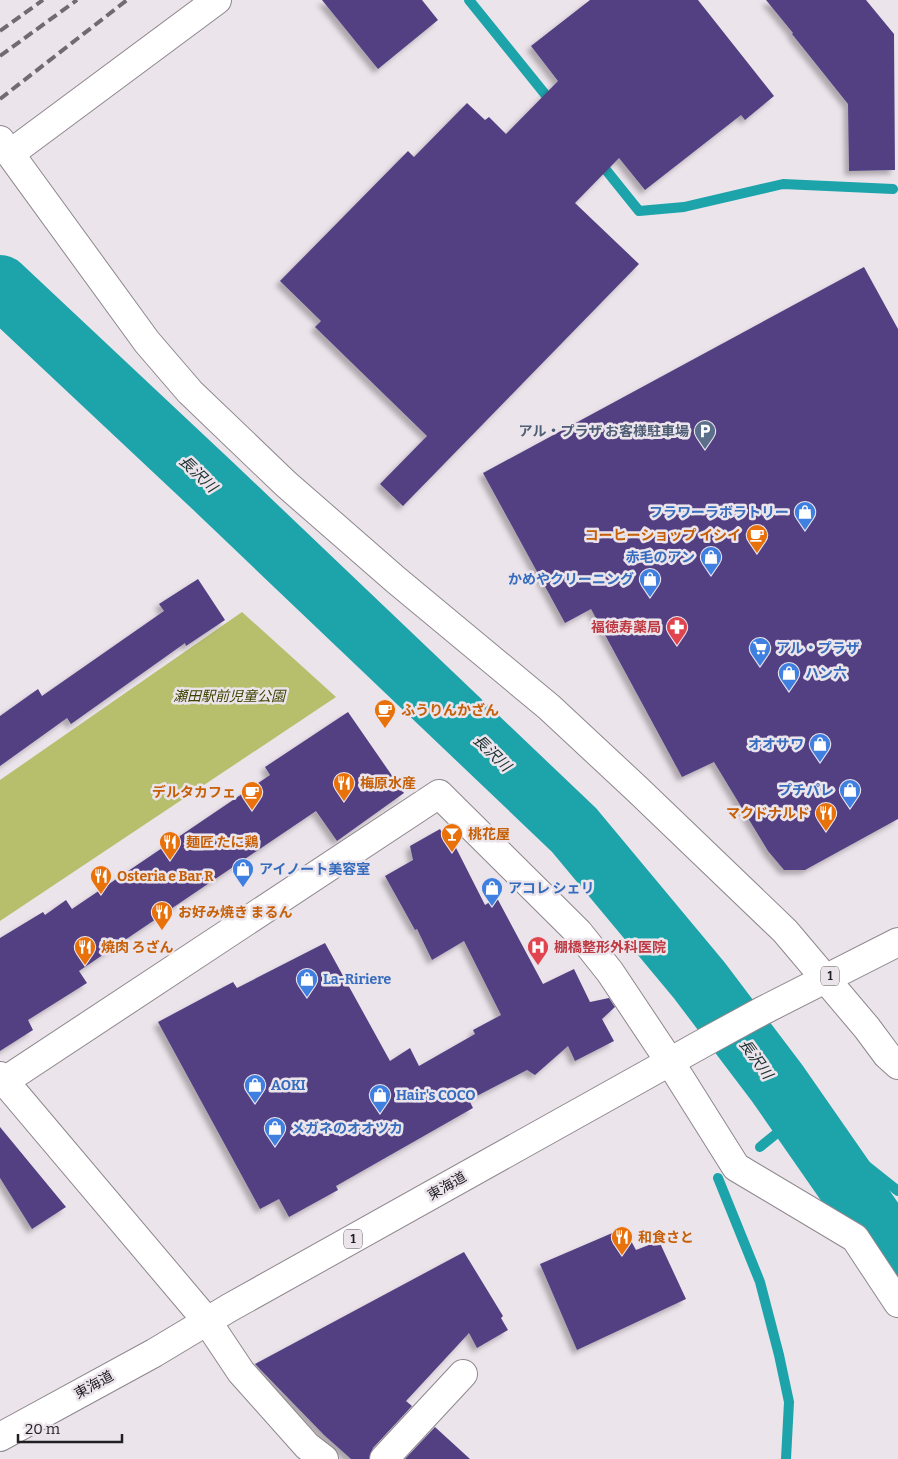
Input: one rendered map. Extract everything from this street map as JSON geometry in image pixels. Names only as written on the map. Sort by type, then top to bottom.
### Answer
[{"type":"main road","points":[[218,0],[5,146],[146,342],[190,392],[286,484],[569,725],[767,913],[826,978],[887,1055],[898,1065]]},
{"type":"main road","points":[[324,1459],[307,1446],[240,1372],[207,1321],[1,1081],[439,794],[579,932],[610,972],[670,1062],[736,1167],[855,1238],[898,1303]]},
{"type":"main road","name":"東海道","points":[[0,1437],[154,1353],[207,1321],[566,1118],[762,1011],[898,942]]},
{"type":"main road","points":[[384,1459],[462,1374]]},
{"type":"green space","name":"瀬田駅前児童公園","points":[[242,612],[336,697],[0,921],[0,780]]},
{"type":"building","points":[[322,0],[422,0],[438,20],[378,69]]},
{"type":"building","points":[[590,0],[698,0],[774,96],[745,120],[741,115],[645,190],[619,158],[575,203],[639,264],[403,506],[380,484],[427,436],[315,327],[321,321],[280,281],[408,151],[414,157],[467,103],[485,120],[489,117],[506,134],[558,81],[531,46]]},
{"type":"building","points":[[766,0],[866,0],[894,34],[895,170],[849,171],[848,104]]},
{"type":"building","points":[[864,267],[898,329],[898,819],[805,870],[784,870],[768,851],[714,762],[682,777],[591,609],[565,623],[483,473]]},
{"type":"building","points":[[198,579],[225,620],[186,646],[185,643],[71,724],[67,718],[0,766],[0,716],[38,689],[42,696],[164,611],[159,604]]},
{"type":"building","points":[[348,712],[404,793],[337,841],[316,811],[79,971],[87,983],[28,1020],[33,1030],[0,1051],[0,938],[43,912],[45,915],[66,900],[72,909],[270,775],[265,767]]},
{"type":"building","points":[[440,829],[447,842],[452,840],[485,905],[497,898],[543,984],[574,969],[590,1002],[609,998],[615,1007],[602,1019],[614,1041],[575,1061],[568,1046],[535,1075],[527,1070],[469,1100],[473,1108],[336,1186],[338,1190],[289,1217],[279,1199],[260,1209],[158,1022],[233,982],[237,988],[325,943],[390,1061],[410,1048],[419,1066],[475,1034],[473,1030],[501,1015],[464,941],[432,960],[417,929],[415,930],[385,876],[413,860],[410,846]]},
{"type":"building","points":[[0,1127],[66,1207],[32,1229],[0,1178]]},
{"type":"building","points":[[624,1228],[636,1250],[659,1241],[686,1299],[577,1350],[540,1264]]},
{"type":"building","points":[[464,1252],[503,1316],[501,1318],[508,1330],[477,1348],[469,1333],[406,1401],[412,1406],[373,1448],[369,1459],[351,1459],[324,1435],[255,1364]]},
{"type":"building","points":[[435,1427],[470,1459],[405,1459]]},
{"type":"waterway","points":[[469,0],[553,104]]},
{"type":"waterway","points":[[598,160],[639,211],[684,207],[783,184],[893,189]]},
{"type":"waterway","name":"長沢川","points":[[0,286],[574,830],[699,980],[777,1083],[898,1257]]},
{"type":"waterway","points":[[760,1147],[798,1116]]},
{"type":"waterway","points":[[805,1125],[854,1156],[898,1191]]},
{"type":"waterway","points":[[718,1178],[760,1282],[779,1355],[789,1402],[786,1459]]},
{"type":"railway","points":[[0,31],[43,0]]},
{"type":"railway","points":[[0,56],[77,0]]},
{"type":"railway","points":[[0,99],[127,0]]},
{"type":"place","name":"アル・プラザ お客様駐車場","points":[[705,450]]},
{"type":"place","name":"フラワーラボラトリー","points":[[805,531]]},
{"type":"place","name":"コーヒーショップ イシイ","points":[[757,554]]},
{"type":"place","name":"赤毛のアン","points":[[711,576]]},
{"type":"place","name":"かめやクリーニング","points":[[650,598]]},
{"type":"place","name":"福徳寿薬局","points":[[677,646]]},
{"type":"place","name":"アル・プラザ","points":[[760,667]]},
{"type":"place","name":"ハン六","points":[[789,692]]},
{"type":"place","name":"ふうりんかざん","points":[[385,729]]},
{"type":"place","name":"オオサワ","points":[[820,763]]},
{"type":"place","name":"梅原水産","points":[[344,802]]},
{"type":"place","name":"プチパレ","points":[[850,809]]},
{"type":"place","name":"デルタカフェ","points":[[252,811]]},
{"type":"place","name":"マクドナルド","points":[[826,832]]},
{"type":"place","name":"桃花屋","points":[[452,853]]},
{"type":"place","name":"麺匠 たに鶏","points":[[170,861]]},
{"type":"place","name":"アイノート美容室","points":[[243,888]]},
{"type":"place","name":"Osteria e Bar R","points":[[101,895]]},
{"type":"place","name":"アコレ シェリ","points":[[492,907]]},
{"type":"place","name":"お好み焼き まるん","points":[[162,931]]},
{"type":"place","name":"焼肉 ろざん","points":[[85,966]]},
{"type":"place","name":"棚橋整形外科医院","points":[[538,966]]},
{"type":"place","name":"La-Ririere","points":[[307,998]]},
{"type":"place","name":"AOKI","points":[[255,1104]]},
{"type":"place","name":"Hair's COCO","points":[[380,1114]]},
{"type":"place","name":"メガネのオオツカ","points":[[275,1147]]},
{"type":"place","name":"和食さと","points":[[622,1256]]}]
